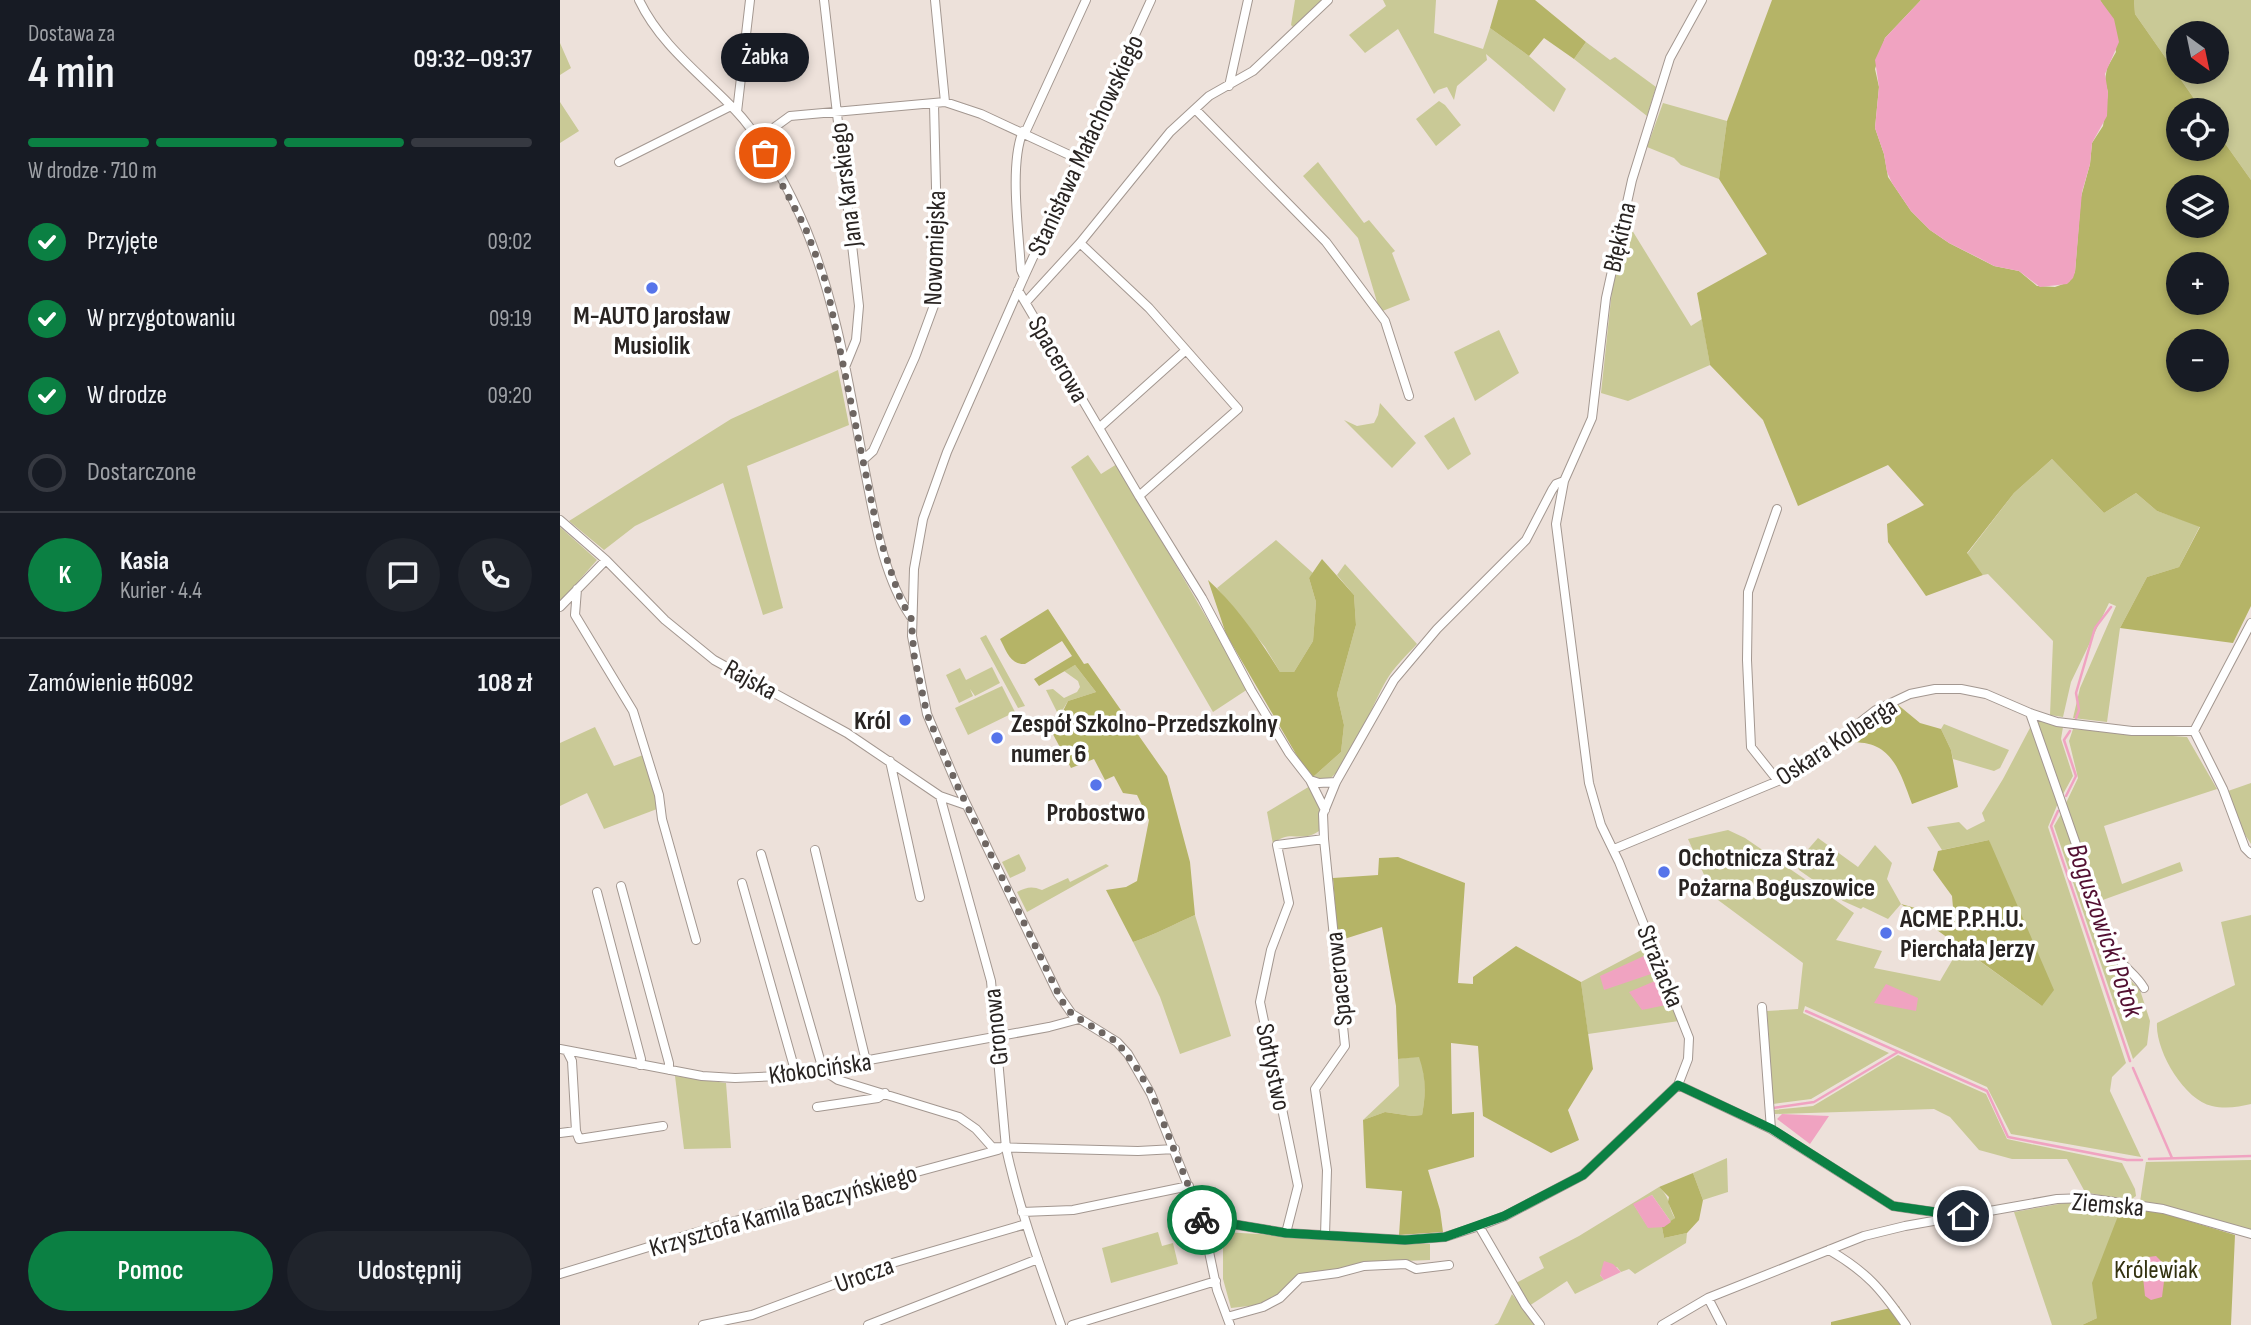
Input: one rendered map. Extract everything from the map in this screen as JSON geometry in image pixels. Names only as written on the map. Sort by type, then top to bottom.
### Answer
[{"type":"street","points":[[639,0],[668,45],[734,109],[757,139],[791,197],[814,250],[830,299],[880,542],[901,601],[911,617]]},
{"type":"street","points":[[734,109],[750,0]]},
{"type":"street","name":"Jana Karskiego","points":[[824,0],[859,306],[856,340],[845,369]]},
{"type":"street","points":[[934,0],[946,102]]},
{"type":"street","points":[[1024,277],[1021,270],[1017,145],[1086,0]]},
{"type":"street","name":"Stanisława Małachowskiego","points":[[1151,0],[1018,290],[930,495],[918,540],[911,617],[914,655],[927,714],[942,752],[1058,994],[1067,1008],[1079,1019],[1117,1042],[1128,1054],[1152,1094],[1203,1223],[1228,1321]]},
{"type":"street","points":[[1229,86],[1248,0]]},
{"type":"street","name":"Stanisława Małachowskiego","points":[[1018,290],[1036,289],[1080,243],[1170,131],[1209,96],[1253,71],[1328,0]]},
{"type":"street","name":"Błękitna","points":[[1614,849],[1601,825],[1589,783],[1556,524],[1564,481],[1592,418],[1608,287],[1632,180],[1670,58],[1702,0]]},
{"type":"street","points":[[757,139],[790,116],[946,102],[1024,132],[1078,159]]},
{"type":"street","name":"Nowomiejska","points":[[863,460],[873,451],[884,427],[915,357],[936,300],[938,271],[934,104]]},
{"type":"street","points":[[619,162],[734,109]]},
{"type":"street","points":[[1195,109],[1326,242],[1385,321],[1409,396]]},
{"type":"street","points":[[1080,243],[1149,308],[1238,409],[1139,496]]},
{"type":"street","points":[[1026,302],[1036,289]]},
{"type":"street","name":"Spacerowa","points":[[1018,290],[1202,598],[1251,690],[1289,753],[1310,780],[1325,810],[1324,839],[1345,1046],[1315,1089],[1327,1170],[1325,1235]]},
{"type":"street","name":"Spacerowa","points":[[1099,428],[1186,350]]},
{"type":"street","name":"Błękitna","points":[[1325,810],[1336,782],[1394,680],[1437,629],[1525,540],[1556,484],[1564,481]]},
{"type":"street","points":[[1777,509],[1748,592],[1747,660],[1751,747],[1778,781]]},
{"type":"street","name":"Rajska","points":[[560,520],[606,560],[664,620],[714,660],[847,733],[940,796],[966,805]]},
{"type":"street","points":[[560,607],[606,560]]},
{"type":"street","points":[[577,589],[575,615],[633,711],[659,795],[662,819],[696,940]]},
{"type":"street","points":[[2251,623],[2194,732],[2223,789],[2245,848],[2251,854]]},
{"type":"street","name":"Oskara Kolberga","points":[[1614,849],[1778,781],[1818,755],[1876,710],[1910,694],[1935,689],[1961,689],[1986,694],[2057,722],[2132,731],[2194,732]]},
{"type":"street","points":[[2031,713],[2112,947],[2120,964],[2139,980],[2144,988]]},
{"type":"street","points":[[890,761],[920,897]]},
{"type":"street","points":[[1310,780],[1319,783],[1336,782]]},
{"type":"street","name":"Gronowa","points":[[940,796],[991,981],[1006,1148],[1022,1212],[1061,1325]]},
{"type":"street","name":"Sołtystwo","points":[[1286,1233],[1298,1186],[1260,1002],[1271,950],[1289,902],[1277,845],[1324,839]]},
{"type":"street","name":"Strażacka","points":[[1203,1223],[1220,1222],[1286,1233],[1405,1240],[1445,1237],[1504,1216],[1583,1175],[1678,1085],[1688,1059],[1689,1038],[1614,849]]},
{"type":"street","points":[[815,850],[866,1061]]},
{"type":"street","points":[[761,854],[823,1070],[838,1080],[959,1117],[976,1129],[992,1147],[1138,1151],[1175,1149]]},
{"type":"street","points":[[742,883],[796,1074]]},
{"type":"street","points":[[621,886],[669,1070]]},
{"type":"street","points":[[597,892],[642,1059],[640,1065]]},
{"type":"street","points":[[1762,1007],[1772,1129]]},
{"type":"street","name":"Kłokocińska","points":[[563,1051],[669,1070],[735,1078],[823,1070],[1079,1019]]},
{"type":"street","points":[[563,1051],[572,1061],[576,1130],[579,1139],[663,1126]]},
{"type":"street","points":[[1678,1085],[1772,1129],[1878,1197],[1902,1208],[1905,1226]]},
{"type":"street","points":[[817,1107],[878,1098],[885,1094]]},
{"type":"street","points":[[560,1133],[576,1130]]},
{"type":"street","name":"Krzysztofa Kamila Baczyńskiego","points":[[560,1274],[724,1224],[1006,1148]]},
{"type":"street","points":[[1022,1212],[1073,1210],[1189,1186]]},
{"type":"street","name":"Ziemska","points":[[1662,1325],[1708,1298],[1864,1236],[1905,1226],[2057,1199],[2087,1198],[2175,1212],[2251,1234]]},
{"type":"street","name":"Ziemska","points":[[1902,1208],[1963,1216]]},
{"type":"street","name":"Urocza","points":[[703,1325],[752,1315],[889,1264],[1026,1224]]},
{"type":"street","points":[[1479,1226],[1525,1305],[1540,1325]]},
{"type":"street","points":[[1829,1250],[1854,1265],[1873,1281],[1906,1325]]},
{"type":"street","points":[[868,1325],[1038,1259]]},
{"type":"street","points":[[1228,1321],[1280,1298],[1300,1278],[1364,1266],[1406,1264],[1416,1269],[1449,1265]]},
{"type":"street","points":[[1072,1325],[1216,1281]]},
{"type":"street","points":[[1708,1298],[1722,1325]]},
{"type":"green space","points":[[1295,0],[1322,0],[1293,27],[1291,25]]},
{"type":"green space","points":[[1383,0],[1436,0],[1434,33],[1483,49],[1490,28],[1529,56],[1566,89],[1554,112],[1486,54],[1487,60],[1457,86],[1454,100],[1447,87],[1434,94],[1398,29],[1365,53],[1349,35],[1386,6]]},
{"type":"green space","points":[[1498,0],[1535,0],[1586,42],[1574,59],[1544,38],[1529,56],[1490,28]]},
{"type":"green space","points":[[1772,0],[1921,0],[1885,38],[1875,69],[1879,87],[1875,128],[1888,177],[1911,211],[1930,230],[1949,243],[1994,266],[2019,271],[2037,286],[2055,287],[2069,282],[2075,272],[2081,197],[2090,164],[2092,143],[2103,126],[2108,93],[2105,80],[2107,68],[2116,52],[2107,12],[2100,0],[2134,0],[2135,14],[2166,58],[2166,84],[2184,84],[2194,98],[2166,98],[2166,161],[2229,161],[2229,149],[2251,180],[2251,606],[2233,643],[2120,628],[2147,577],[2179,567],[2200,527],[2157,511],[2136,493],[2104,513],[2052,459],[2014,493],[1967,553],[1983,575],[1926,596],[1888,542],[1887,524],[1924,505],[1888,465],[1798,506],[1763,420],[1710,365],[1697,293],[1767,254],[1719,179],[1727,121]]},
{"type":"green space","points":[[2134,0],[2251,0],[2251,180],[2229,149],[2229,98],[2194,98],[2184,84],[2230,84],[2230,21],[2166,21],[2166,58],[2135,14]]},
{"type":"green space","points":[[1586,42],[1610,60],[1615,57],[1656,87],[1647,116],[1574,59]]},
{"type":"green space","points":[[560,43],[571,68],[560,75]]},
{"type":"green space","points":[[1439,101],[1461,125],[1436,146],[1416,119]]},
{"type":"green space","points":[[560,102],[579,131],[560,143]]},
{"type":"green space","points":[[1663,103],[1727,121],[1719,179],[1681,165],[1674,158],[1647,147]]},
{"type":"green space","points":[[1318,162],[1364,223],[1369,220],[1395,251],[1392,253],[1410,300],[1380,312],[1358,238],[1303,176]]},
{"type":"green space","points":[[1627,222],[1691,326],[1702,319],[1710,365],[1628,401],[1601,393],[1612,290]]},
{"type":"green space","points":[[1499,330],[1519,373],[1475,401],[1454,352]]},
{"type":"green space","points":[[838,370],[849,425],[747,466],[783,608],[763,615],[723,483],[635,526],[604,550],[569,521],[731,419]]},
{"type":"green space","points":[[1380,403],[1416,443],[1392,468],[1344,420],[1357,426],[1374,423]]},
{"type":"green space","points":[[1454,417],[1471,454],[1448,470],[1424,436]]},
{"type":"green space","points":[[1088,455],[1101,474],[1117,464],[1248,689],[1213,712],[1071,467]]},
{"type":"green space","points":[[2052,459],[2104,513],[2136,493],[2157,511],[2200,526],[2179,567],[2147,577],[2120,628],[2107,722],[2073,718],[2080,688],[2116,606],[2109,603],[2071,682],[2063,717],[2050,715],[2053,641],[1988,574],[1983,575],[1967,554],[2014,493]]},
{"type":"green space","points":[[560,527],[597,560],[560,602]]},
{"type":"green space","points":[[1276,540],[1313,573],[1309,578],[1316,602],[1313,641],[1294,672],[1280,672],[1265,647],[1217,588]]},
{"type":"green space","points":[[1322,559],[1354,595],[1356,625],[1337,694],[1344,725],[1341,752],[1313,777],[1307,773],[1226,634],[1208,580],[1247,623],[1280,672],[1294,672],[1313,641],[1316,602],[1309,578]]},
{"type":"green space","points":[[1345,564],[1417,644],[1389,676],[1351,751],[1334,775],[1325,782],[1313,777],[1341,752],[1344,725],[1337,694],[1356,625],[1354,595],[1337,575]]},
{"type":"green space","points":[[1048,609],[1084,664],[1088,663],[1167,776],[1190,862],[1195,915],[1133,942],[1106,890],[1126,887],[1137,881],[1149,820],[1137,795],[1123,793],[1114,776],[1105,780],[1094,759],[1071,768],[1047,723],[1061,715],[1068,701],[1096,692],[1075,665],[1039,686],[1034,679],[1072,656],[1062,641],[1025,664],[1020,664],[1012,659],[1000,639]]},
{"type":"green space","points":[[986,635],[1025,706],[1018,708],[980,638]]},
{"type":"green space","points":[[1075,665],[1096,692],[1068,701],[1059,716],[1046,690],[1053,689],[1064,698],[1077,692],[1080,687],[1078,681],[1064,671]]},
{"type":"green space","points":[[992,667],[1000,683],[975,696],[970,689],[973,696],[959,703],[946,675],[960,668],[966,680]]},
{"type":"green space","points":[[1002,686],[1015,712],[968,735],[955,708]]},
{"type":"green space","points":[[1897,704],[1920,723],[1941,729],[1951,750],[1958,787],[1912,804],[1896,766],[1882,750],[1858,742],[1842,743],[1880,712]]},
{"type":"green space","points":[[2036,719],[2063,727],[2061,739],[2073,776],[2062,796]]},
{"type":"green space","points":[[1944,724],[2009,750],[2000,768],[1994,771],[1953,759],[1941,729]]},
{"type":"green space","points":[[2031,726],[2058,803],[2048,827],[2126,1063],[2112,1077],[2110,1091],[2141,1157],[2011,1134],[1987,1087],[1805,1006],[1803,1013],[1889,1053],[1811,1099],[1773,1104],[1767,1011],[1798,1009],[1803,963],[1714,897],[1688,839],[1728,830],[1745,838],[1854,913],[1836,940],[1882,951],[1874,968],[1940,981],[1960,947],[2042,1006],[1989,840],[1942,850],[1927,827],[1959,822],[1967,830],[1985,821],[1982,813]]},
{"type":"green space","points":[[595,727],[614,766],[643,755],[657,799],[657,809],[604,829],[587,793],[560,806],[560,743]]},
{"type":"green space","points":[[2073,729],[2187,737],[2217,789],[2104,826],[2122,884],[2180,862],[2183,871],[2100,901],[2066,803],[2078,778],[2069,741]]},
{"type":"green space","points":[[2251,783],[2251,844],[2242,830],[2228,791]]},
{"type":"green space","points":[[1310,786],[1319,807],[1319,831],[1313,835],[1285,837],[1273,844],[1267,812]]},
{"type":"green space","points":[[2061,814],[2114,963],[2140,990],[2150,1021],[2147,1045],[2133,1059],[2054,826]]},
{"type":"green space","points":[[1818,838],[1858,867],[1875,845],[1892,863],[1887,879],[1901,904],[1888,919],[1843,901],[1799,870],[1796,863]]},
{"type":"green space","points":[[1989,840],[2054,990],[2042,1006],[1901,904],[1954,919],[1952,896],[1933,870],[1938,851]]},
{"type":"green space","points":[[1019,854],[1025,871],[1010,878],[1002,862]]},
{"type":"green space","points":[[1398,857],[1465,883],[1458,983],[1473,984],[1473,977],[1516,946],[1581,982],[1593,1069],[1568,1110],[1579,1140],[1551,1153],[1483,1116],[1478,1046],[1451,1043],[1452,1114],[1474,1112],[1474,1157],[1428,1170],[1440,1210],[1443,1232],[1399,1235],[1402,1191],[1366,1188],[1363,1120],[1385,1112],[1422,1115],[1425,1093],[1423,1072],[1419,1057],[1398,1059],[1396,1006],[1382,927],[1338,941],[1333,878],[1378,875],[1379,858]]},
{"type":"green space","points":[[1106,864],[1109,866],[1027,912],[1017,892],[1030,888],[1042,890],[1068,878],[1070,882]]},
{"type":"green space","points":[[1195,915],[1231,1036],[1180,1054],[1160,997],[1133,942]]},
{"type":"green space","points":[[2251,915],[2251,1104],[2212,1106],[2191,1094],[2173,1072],[2161,1047],[2157,1023],[2235,985],[2221,922]]},
{"type":"green space","points":[[1647,947],[1679,1021],[1588,1034],[1581,982]]},
{"type":"green space","points":[[1898,1055],[1986,1094],[2007,1139],[2122,1163],[2136,1196],[2129,1201],[2085,1192],[2067,1159],[2012,1159],[1979,1150],[1950,1117],[1934,1109],[1775,1114],[1774,1110],[1813,1106]]},
{"type":"green space","points":[[1420,1056],[1425,1086],[1422,1115],[1385,1112],[1363,1120],[1399,1086],[1398,1059]]},
{"type":"green space","points":[[675,1076],[726,1083],[731,1148],[684,1149]]},
{"type":"green space","points":[[1727,1158],[1728,1192],[1703,1200],[1693,1173]]},
{"type":"green space","points":[[2251,1160],[2251,1230],[2140,1202],[2146,1162]]},
{"type":"green space","points":[[1693,1173],[1703,1200],[1699,1220],[1687,1233],[1664,1238],[1662,1227],[1675,1218],[1668,1202],[1669,1197],[1659,1187]]},
{"type":"green space","points":[[1659,1187],[1675,1218],[1671,1222],[1652,1195],[1634,1205],[1648,1227],[1662,1227],[1664,1238],[1687,1233],[1686,1243],[1635,1274],[1629,1269],[1621,1272],[1617,1267],[1600,1275],[1604,1280],[1575,1294],[1567,1281],[1529,1306],[1516,1283],[1544,1268],[1539,1257]]},
{"type":"green space","points":[[2076,1201],[2134,1208],[2097,1318],[2082,1325],[2052,1325],[2014,1212]]},
{"type":"green space","name":"Królewiak","points":[[2134,1208],[2166,1214],[2235,1235],[2231,1325],[2082,1325],[2097,1318],[2092,1283],[2118,1216]]},
{"type":"green space","points":[[1158,1232],[1162,1246],[1173,1243],[1178,1264],[1111,1283],[1102,1248]]},
{"type":"green space","points":[[1223,1232],[1430,1244],[1430,1260],[1379,1262],[1300,1275],[1274,1298],[1258,1305],[1231,1308],[1223,1279]]},
{"type":"green space","points":[[1512,1294],[1535,1325],[1494,1325],[1498,1323]]},
{"type":"green space","points":[[1899,1306],[1906,1325],[1831,1325],[1831,1322]]},
{"type":"shaded area","points":[[1921,0],[2100,0],[2114,19],[2119,42],[2105,74],[2107,116],[2092,143],[2090,164],[2082,192],[2075,272],[2067,284],[2040,287],[2019,271],[1994,266],[1949,243],[1930,230],[1911,211],[1892,183],[1875,128],[1879,87],[1875,60],[1885,38]]},
{"type":"shaded area","points":[[1644,956],[1654,973],[1604,990],[1600,976]]},
{"type":"shaded area","points":[[1655,981],[1666,1005],[1642,1010],[1629,992]]},
{"type":"shaded area","points":[[1886,984],[1918,998],[1916,1011],[1874,1003]]},
{"type":"shaded area","points":[[1782,1114],[1829,1116],[1810,1144],[1777,1119]]},
{"type":"shaded area","points":[[1652,1195],[1671,1222],[1664,1227],[1648,1228],[1633,1204]]},
{"type":"shaded area","points":[[2156,1256],[2166,1266],[2162,1297],[2151,1300],[2145,1296],[2141,1258]]},
{"type":"shaded area","points":[[1604,1261],[1613,1264],[1621,1272],[1604,1280],[1600,1275]]},
{"type":"waterway","points":[[2076,718],[2079,710],[2076,693],[2095,628],[2111,607]]},
{"type":"waterway","name":"Boguszowicki Potok","points":[[2066,796],[2076,776],[2064,740],[2070,731]]},
{"type":"waterway","name":"Boguszowicki Potok","points":[[2058,811],[2051,826],[2130,1061]]},
{"type":"waterway","points":[[1806,1011],[1987,1091],[2008,1137],[2127,1160],[2142,1160]]},
{"type":"waterway","points":[[1773,1108],[1814,1102],[1898,1052]]},
{"type":"waterway","points":[[2133,1068],[2172,1158]]},
{"type":"waterway","name":"Boguszowicki Potok","points":[[2149,1159],[2251,1156]]},
{"type":"way so far","points":[[765,153],[805,227],[826,282],[878,533],[901,601],[911,617],[917,672],[927,714],[937,740],[1062,1001],[1072,1014],[1084,1023],[1117,1042],[1128,1054],[1152,1094],[1202,1220]]},
{"type":"place","name":"Żabka","points":[[765,153]]},
{"type":"place","name":"M-AUTO Jarosław Musiolik","points":[[652,288]]},
{"type":"place","name":"Król","points":[[905,720]]},
{"type":"place","name":"Zespół Szkolno-Przedszkolny numer 6","points":[[997,738]]},
{"type":"place","name":"Probostwo","points":[[1096,785]]},
{"type":"place","name":"Ochotnicza Straż Pożarna Boguszowice","points":[[1664,872]]},
{"type":"place","name":"ACME P.P.H.U. Pierchała Jerzy","points":[[1886,933]]},
{"type":"route","points":[[1202,1220],[1203,1223],[1220,1222],[1286,1233],[1405,1240],[1445,1237],[1504,1216],[1583,1175],[1678,1085],[1772,1129],[1893,1206],[1963,1216]]}]
